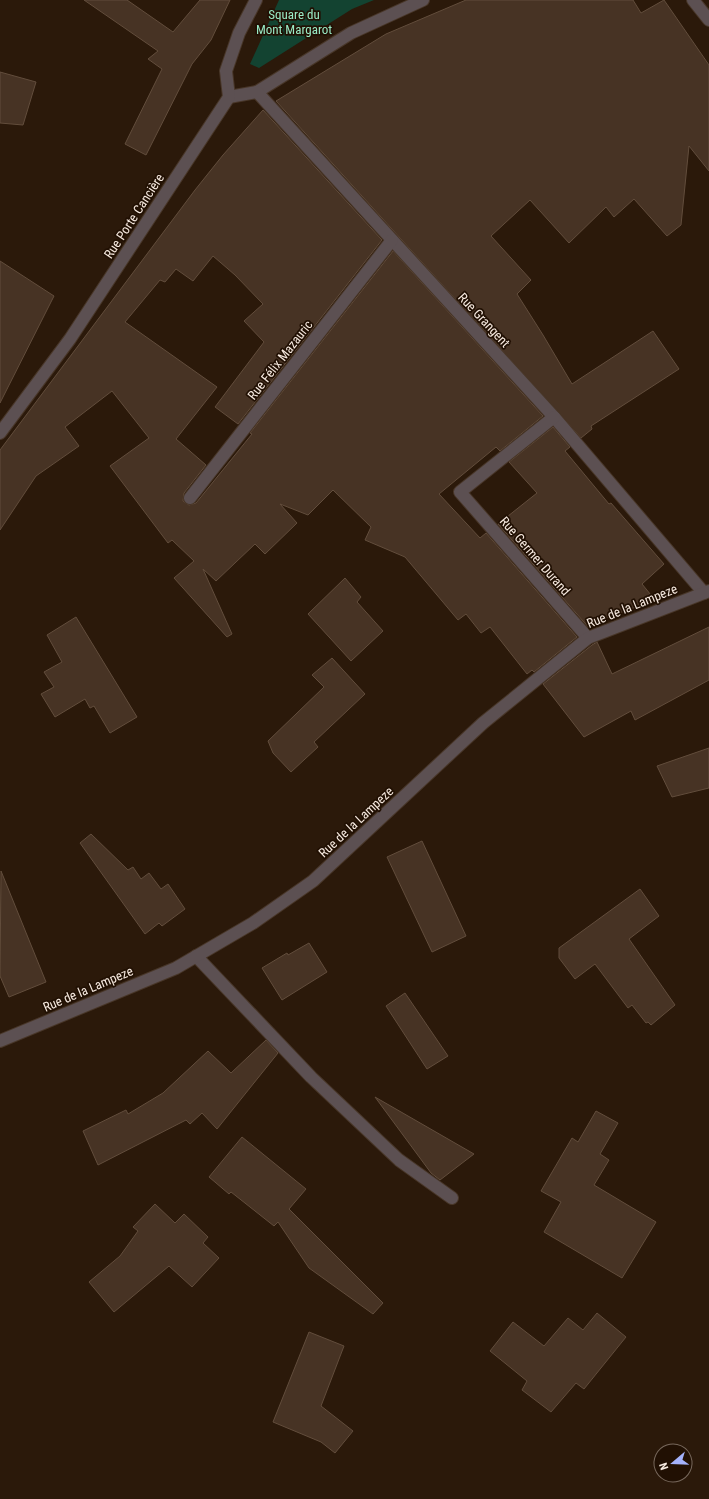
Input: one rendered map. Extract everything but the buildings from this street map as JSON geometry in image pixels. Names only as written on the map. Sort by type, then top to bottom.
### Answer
[{"type":"street","points":[[256,0],[239,33],[226,71],[230,97],[257,92],[351,33],[423,0]]},
{"type":"street","points":[[693,0],[709,20]]},
{"type":"street","name":"Rue Grangent","points":[[257,92],[554,417],[706,592]]},
{"type":"street","name":"Rue Porte Cancière","points":[[0,433],[70,339],[230,97]]},
{"type":"street","name":"Rue Félix Mazauric","points":[[190,498],[392,240]]},
{"type":"street","name":"Rue Germer Durand","points":[[554,417],[460,492],[588,638]]},
{"type":"street","name":"Rue de la Lampeze","points":[[0,1041],[176,968],[253,924],[313,882],[483,723],[588,638],[706,592]]},
{"type":"street","points":[[196,956],[310,1077],[399,1160],[452,1198]]},
{"type":"green space","name":"Square du Mont Margarot","points":[[279,0],[374,0],[352,9],[259,68],[250,64]]}]
